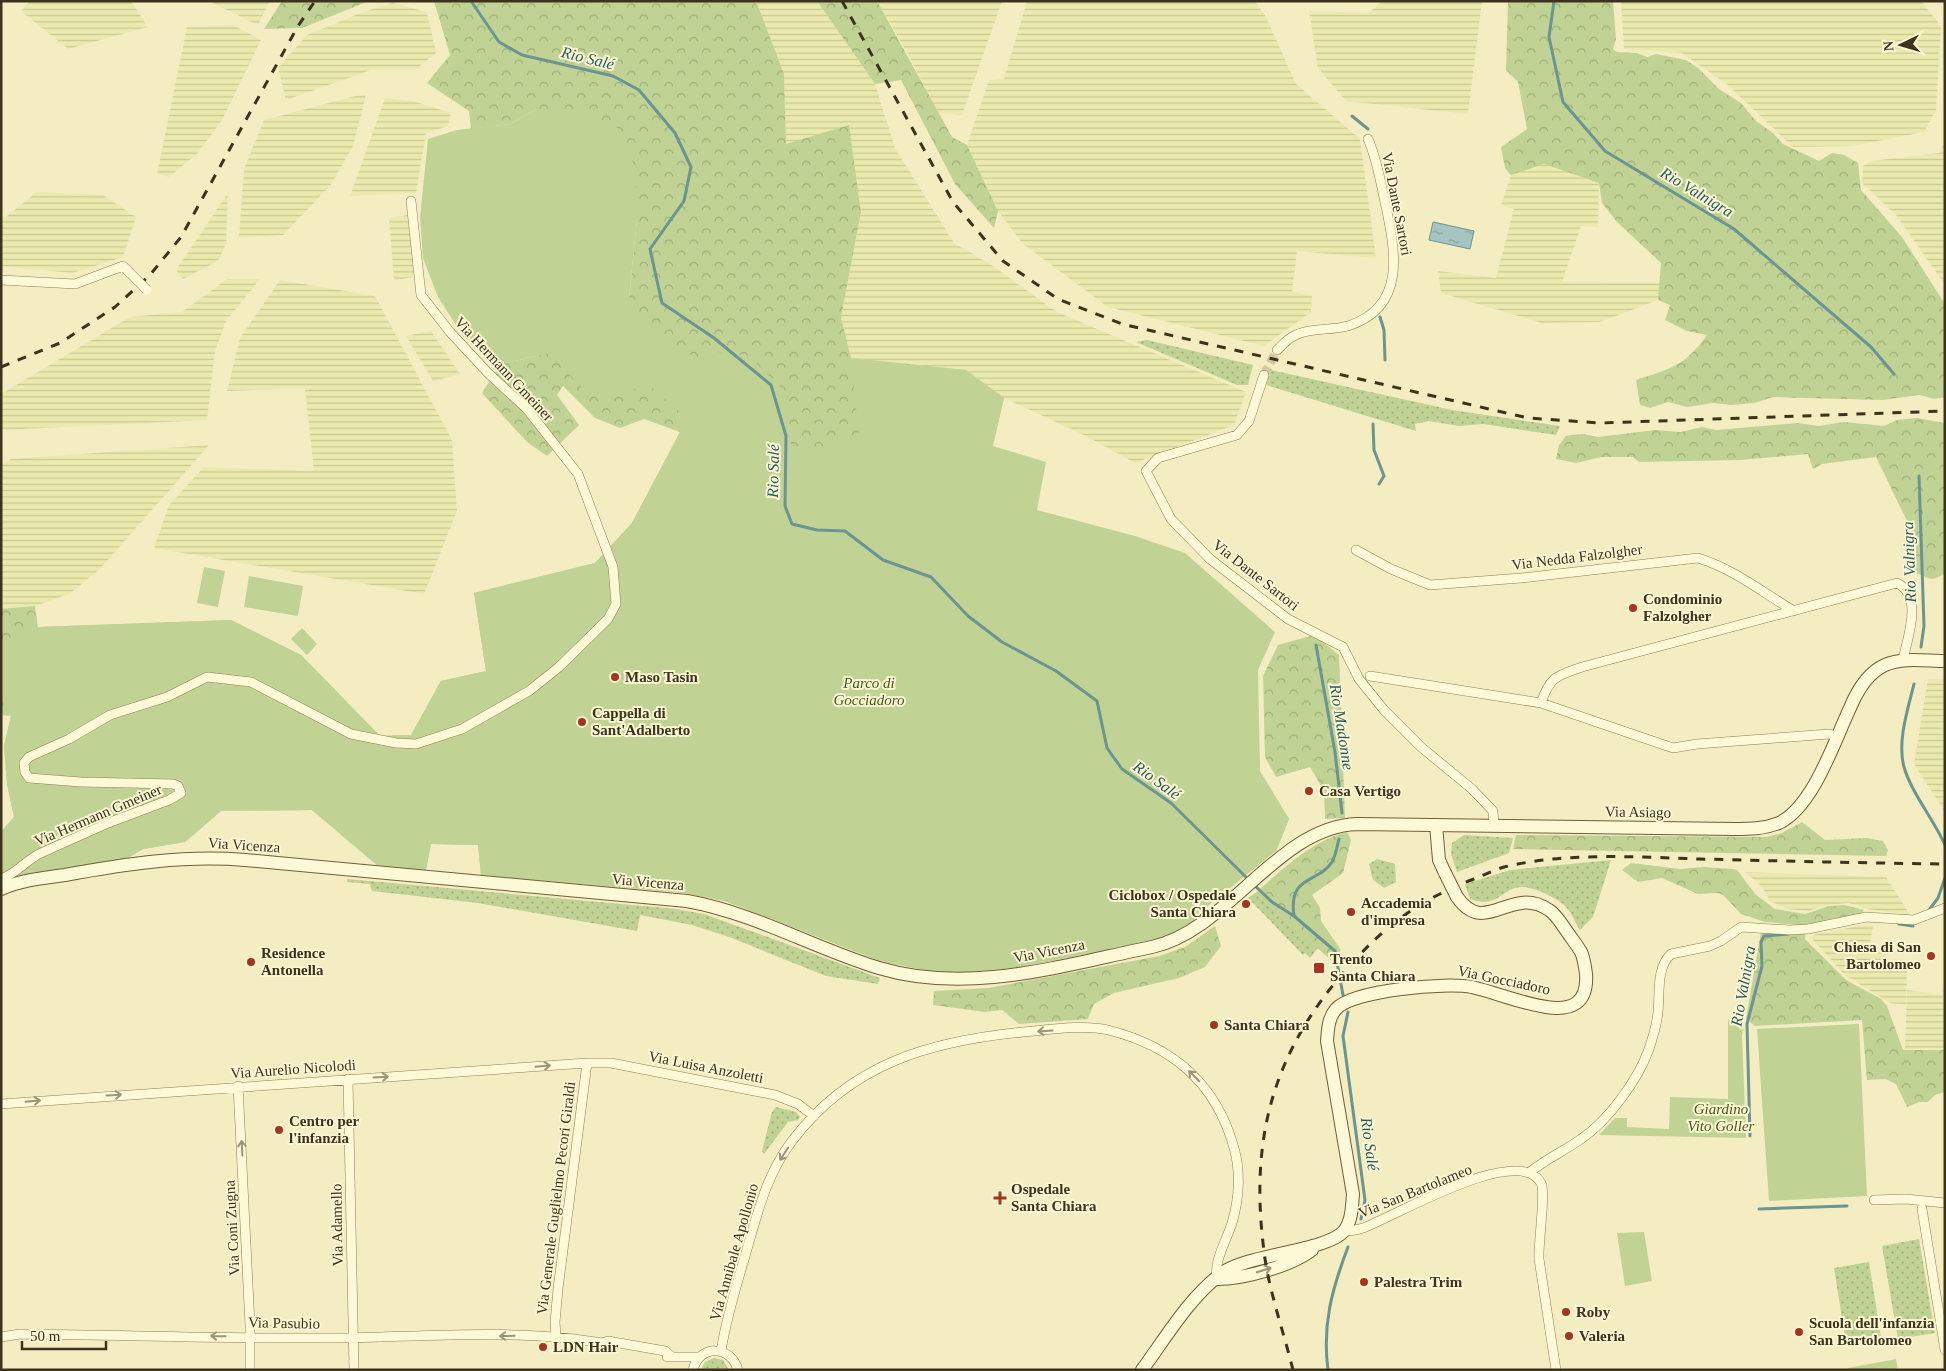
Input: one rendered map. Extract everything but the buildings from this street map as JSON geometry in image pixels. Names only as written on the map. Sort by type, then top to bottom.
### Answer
[{"type":"main road","name":"Via Asiago","points":[[1258,878],[1304,840],[1336,826],[1762,828],[1779,822],[1800,807],[1810,792],[1858,691],[1866,680],[1879,668],[1903,660],[1945,661]]},
{"type":"main road","name":"Via Gocciadoro","points":[[1344,1231],[1350,1219],[1353,1194],[1327,1041],[1331,1017],[1336,1009],[1341,1005],[1362,997],[1445,984],[1472,987],[1533,1005],[1562,1008],[1573,1006],[1582,998],[1586,989],[1585,965],[1581,953],[1559,919],[1549,910],[1531,901],[1521,902],[1482,914],[1464,908],[1439,860],[1436,825]]},
{"type":"main road","name":"Via Vicenza","points":[[1,889],[27,881],[147,862],[220,858],[671,900],[724,909],[878,967],[922,977],[949,979],[1000,976],[1152,947],[1176,940],[1200,924],[1258,878]]},
{"type":"main road","points":[[1142,1370],[1203,1287],[1216,1279],[1227,1279],[1278,1266],[1306,1254],[1344,1231]]},
{"type":"street","name":"Via Dante Sartori","points":[[1277,350],[1292,337],[1312,331],[1347,326],[1369,316],[1382,303],[1390,288],[1394,264],[1392,236],[1375,154],[1368,139]]},
{"type":"street","name":"Via Hermann Gmeiner","points":[[1,879],[9,876],[31,858],[41,853],[108,823],[169,800],[181,793],[178,786],[173,784],[81,782],[29,778],[25,772],[24,763],[29,756],[70,738],[110,715],[167,697],[206,677],[226,678],[251,682],[351,734],[396,743],[416,744],[462,729],[529,690],[559,667],[608,619],[616,604],[613,567],[578,474],[527,409],[488,373],[450,332],[421,295],[411,201]]},
{"type":"street","points":[[1,280],[75,284],[125,269],[147,290]]},
{"type":"street","name":"Via Dante Sartori","points":[[1264,375],[1249,421],[1237,435],[1158,458],[1146,471],[1160,501],[1171,519],[1210,559],[1288,620],[1343,647],[1360,679],[1384,710],[1421,747],[1472,789],[1493,811],[1494,826]]},
{"type":"street","name":"Via Nedda Falzolgher","points":[[1356,550],[1391,569],[1430,585],[1522,578],[1698,558],[1722,565],[1794,611]]},
{"type":"street","points":[[1541,703],[1547,685],[1554,677],[1582,667],[1897,584],[1904,586],[1912,605],[1903,660]]},
{"type":"street","points":[[1370,676],[1541,703],[1673,748],[1697,744],[1829,734],[1837,736]]},
{"type":"street","points":[[1556,1370],[1539,1259],[1538,1241],[1544,1193],[1542,1184],[1530,1172],[1583,1138],[1600,1123],[1621,1098],[1648,1050],[1658,1011],[1656,989],[1666,958],[1671,954],[1715,944],[1741,927],[1789,930],[1816,928],[1866,917],[1914,920],[1945,908]]},
{"type":"street","name":"Via Annibale Apollonio","points":[[721,1351],[761,1198],[778,1163],[792,1140],[814,1116],[856,1080],[911,1053],[941,1044],[986,1036],[1053,1030],[1107,1030],[1146,1042],[1179,1061],[1203,1085],[1222,1116],[1234,1149],[1238,1187],[1237,1204],[1218,1261],[1216,1279]]},
{"type":"street","name":"Via Luisa Anzoletti","points":[[587,1063],[611,1063],[775,1095],[798,1104],[814,1116]]},
{"type":"street","name":"Via Aurelio Nicolodi","points":[[1,1104],[587,1063]]},
{"type":"street","name":"Via Generale Guglielmo Pecori Giraldi","points":[[556,1336],[557,1297],[587,1063]]},
{"type":"street","name":"Via Adamello","points":[[348,1079],[354,1370]]},
{"type":"street","name":"Via Coni Zugna","points":[[238,1086],[250,1370]]},
{"type":"street","name":"Via San Bartolameo","points":[[1344,1231],[1364,1228],[1468,1182],[1505,1172],[1518,1170],[1530,1172]]},
{"type":"street","points":[[1874,1200],[1906,1199],[1945,1203]]},
{"type":"street","points":[[1922,1209],[1945,1350]]},
{"type":"street","name":"Via Pasubio","points":[[1,1332],[12,1335]]},
{"type":"street","name":"Via Pasubio","points":[[1,1337],[12,1335],[354,1338],[556,1336],[602,1343],[608,1341],[665,1351],[671,1356],[699,1357],[705,1353],[721,1351]]},
{"type":"street","points":[[721,1351],[732,1357],[738,1370]]},
{"type":"street","points":[[693,1370],[699,1357]]},
{"type":"green space","points":[[30,1],[131,1],[148,27],[68,49],[21,11]]},
{"type":"green space","points":[[209,1],[270,1],[258,25]]},
{"type":"green space","points":[[282,1],[369,1],[302,28],[264,29]]},
{"type":"green space","name":"Parco di Gocciadoro","points":[[434,1],[754,1],[758,6],[784,74],[786,144],[849,125],[861,212],[841,317],[851,358],[966,370],[1004,398],[992,446],[1014,454],[1025,518],[1260,760],[1260,772],[1289,819],[1276,851],[1185,904],[1197,923],[1152,941],[1015,968],[880,961],[725,901],[685,893],[481,875],[478,845],[431,844],[426,870],[378,866],[312,810],[221,811],[185,842],[143,849],[123,861],[1,832],[14,817],[7,784],[4,746],[11,716],[1,715],[1,609],[35,606],[38,627],[231,620],[301,655],[380,736],[411,735],[441,681],[486,671],[474,593],[595,563],[632,523],[680,432],[644,419],[620,428],[595,418],[563,386],[557,395],[579,425],[547,456],[527,442],[482,393],[501,364],[540,355],[629,298],[637,219],[537,109],[510,124],[471,129],[469,111],[427,83],[450,55]]},
{"type":"green space","points":[[754,1],[817,1],[875,84],[895,148],[954,243],[990,264],[1057,312],[1246,392],[1234,425],[1135,463],[1088,437],[1004,398],[966,370],[851,359],[841,317],[861,212],[849,126],[786,145],[784,74],[758,6]]},
{"type":"green space","points":[[817,1],[877,1],[952,137],[967,145],[998,211],[994,228],[955,184],[901,80],[875,84]]},
{"type":"green space","points":[[877,1],[1002,1],[962,115],[938,113],[908,54]]},
{"type":"green space","points":[[1027,1],[1255,1],[1266,17],[1296,84],[1360,139],[1376,258],[1297,251],[1292,292],[1312,295],[1311,312],[1264,346],[1108,307],[1023,244],[998,211],[967,145],[989,80],[1004,79]]},
{"type":"green space","points":[[1382,1],[1482,1],[1468,114],[1346,101],[1318,68],[1309,11],[1369,13]]},
{"type":"green space","points":[[1508,1],[1613,1],[1616,39],[1613,49],[1617,52],[1637,53],[1647,57],[1656,54],[1686,60],[1698,68],[1719,89],[1741,103],[1756,121],[1773,133],[1783,144],[1819,161],[1832,153],[1844,155],[1858,163],[1861,190],[1902,237],[1945,304],[1945,397],[1934,399],[1920,395],[1882,400],[1773,397],[1754,403],[1731,405],[1714,403],[1687,407],[1668,402],[1650,408],[1640,405],[1636,380],[1668,369],[1684,360],[1699,346],[1707,335],[1687,331],[1665,320],[1670,305],[1658,300],[1661,263],[1617,222],[1602,203],[1599,183],[1544,164],[1511,175],[1505,168],[1501,147],[1527,129],[1518,82],[1506,70]]},
{"type":"green space","points":[[1621,1],[1921,1],[1941,26],[1936,110],[1924,132],[1852,146],[1793,147],[1728,85],[1682,53],[1624,49]]},
{"type":"green space","points":[[392,3],[427,12],[436,53],[415,70],[371,70],[286,100],[278,68],[307,35],[363,12]]},
{"type":"green space","points":[[233,25],[261,40],[222,120],[197,154],[169,177],[157,174],[187,27]]},
{"type":"green space","points":[[366,95],[353,146],[330,186],[283,235],[239,238],[244,169],[264,120],[355,96]]},
{"type":"green space","points":[[385,98],[413,101],[451,113],[448,126],[426,133],[416,193],[350,196]]},
{"type":"green space","name":"Parco di Gocciadoro","points":[[537,109],[568,109],[618,128],[634,165],[637,219],[629,298],[655,337],[698,358],[710,351],[749,356],[783,390],[792,450],[828,447],[859,435],[851,359],[966,370],[1004,398],[993,446],[1046,462],[1037,510],[1135,536],[1185,553],[1275,632],[1258,670],[1260,771],[1289,819],[1276,851],[1194,917],[1197,923],[1185,930],[1152,941],[1015,968],[942,974],[880,961],[725,901],[685,893],[481,875],[478,845],[431,844],[426,870],[378,866],[312,810],[221,811],[185,842],[143,849],[123,861],[1,882],[1,832],[14,817],[7,784],[4,746],[11,716],[1,699],[1,653],[38,627],[231,620],[301,655],[380,736],[411,735],[441,681],[486,671],[474,593],[595,563],[632,523],[680,432],[683,415],[651,387],[590,396],[549,353],[501,364],[463,336],[438,297],[423,258],[420,218],[428,139],[457,130],[510,124]]},
{"type":"green space","points":[[1945,141],[1945,281],[1943,282],[1896,215],[1862,183],[1863,166],[1871,161],[1939,153]]},
{"type":"green space","points":[[1544,164],[1599,183],[1598,227],[1581,226],[1562,282],[1660,283],[1658,300],[1600,322],[1542,323],[1441,293],[1438,271],[1496,278],[1514,209],[1501,205],[1511,175]]},
{"type":"green space","points":[[37,192],[103,195],[136,217],[123,257],[72,273],[1,266],[1,221]]},
{"type":"green space","points":[[228,193],[226,244],[218,261],[183,279],[176,270]]},
{"type":"green space","points":[[409,215],[415,277],[394,280],[389,218]]},
{"type":"green space","points":[[227,279],[260,279],[226,321],[215,351],[207,420],[1,430],[1,394],[130,317],[182,312]]},
{"type":"green space","points":[[280,280],[375,296],[452,440],[457,511],[424,594],[154,548],[169,505],[204,467],[314,471],[305,388],[227,391],[240,338]]},
{"type":"green space","points":[[431,331],[460,374],[433,381],[406,336]]},
{"type":"green space","points":[[1147,340],[1253,365],[1248,385],[1237,385],[1136,342]]},
{"type":"green space","points":[[1271,370],[1452,410],[1560,426],[1556,435],[1483,424],[1459,426],[1429,421],[1415,424],[1416,431],[1266,385]]},
{"type":"green space","points":[[1917,418],[1945,423],[1945,573],[1934,579],[1913,572],[1907,572],[1907,521],[1876,457],[1822,464],[1813,469],[1808,454],[1741,460],[1639,462],[1633,457],[1601,457],[1576,463],[1556,459],[1559,445],[1566,436],[1571,435],[1583,434],[1598,437],[1655,430],[1681,432],[1702,427],[1716,430],[1798,423],[1819,426],[1844,422],[1884,426],[1897,420]]},
{"type":"green space","points":[[209,445],[100,569],[69,594],[35,606],[1,609],[1,466],[11,459]]},
{"type":"green space","points":[[204,567],[225,571],[218,607],[197,603]]},
{"type":"green space","points":[[249,576],[303,586],[298,616],[244,607]]},
{"type":"green space","points":[[302,628],[317,644],[307,655],[291,639]]},
{"type":"green space","points":[[1314,635],[1339,655],[1345,818],[1325,819],[1324,791],[1310,767],[1276,777],[1265,757],[1263,676],[1278,645]]},
{"type":"green space","points":[[1928,679],[1945,679],[1945,812],[1914,764]]},
{"type":"green space","points":[[1802,822],[1825,840],[1867,838],[1883,841],[1888,850],[1886,856],[1513,849],[1516,835],[1766,837],[1782,833]]},
{"type":"green space","points":[[1347,832],[1351,840],[1343,873],[1312,895],[1320,908],[1321,921],[1341,950],[1331,960],[1255,893],[1298,857],[1320,843]]},
{"type":"green space","points":[[1464,835],[1513,838],[1509,853],[1457,872],[1451,854],[1452,843]]},
{"type":"green space","points":[[1377,859],[1395,864],[1396,882],[1384,888],[1373,880],[1369,864]]},
{"type":"green space","points":[[1611,860],[1593,917],[1580,930],[1566,907],[1544,893],[1520,887],[1487,902],[1470,899],[1465,884],[1510,870]]},
{"type":"green space","points":[[1631,863],[1680,869],[1703,867],[1737,870],[1755,894],[1775,909],[1805,914],[1829,906],[1844,905],[1864,910],[1861,914],[1809,926],[1765,922],[1741,914],[1723,895],[1718,893],[1698,894],[1662,878],[1638,882],[1622,870]]},
{"type":"green space","points":[[1745,872],[1886,877],[1910,915],[1867,909],[1849,903],[1825,905],[1809,911],[1787,909],[1770,901],[1763,888]]},
{"type":"green space","points":[[347,879],[676,909],[704,914],[880,978],[878,984],[826,976],[732,938],[692,925],[640,915],[637,931],[478,903],[372,891],[370,884],[347,882]]},
{"type":"green space","points":[[1255,893],[1318,948],[1310,958],[1305,953],[1303,955],[1248,898]]},
{"type":"green space","points":[[1865,925],[1873,926],[1869,950],[1886,953],[1884,966],[1907,970],[1906,1005],[1890,1003],[1845,975],[1810,937],[1816,934]]},
{"type":"green space","points":[[1215,926],[1221,946],[1205,967],[1179,978],[1114,993],[1094,1004],[1088,1019],[1019,1024],[1002,1010],[985,1012],[933,1005],[934,991],[988,988],[1159,956],[1185,947]]},
{"type":"green space","points":[[1806,931],[1805,939],[1846,980],[1881,999],[1887,1006],[1903,1050],[1945,1050],[1945,1092],[1935,1095],[1928,1102],[1919,1102],[1907,1107],[1896,1084],[1886,1079],[1867,1080],[1862,1020],[1755,1026],[1746,1019],[1761,932]]},
{"type":"green space","points":[[1943,987],[1945,1048],[1905,1049],[1907,990],[1942,995]]},
{"type":"green space","name":"Giardino Vito Goller","points":[[1728,1020],[1744,1023],[1742,1036],[1746,1138],[1599,1135],[1615,1118],[1627,1118],[1627,1127],[1669,1129],[1670,1097],[1728,1099]]},
{"type":"green space","points":[[1859,1024],[1867,1196],[1769,1201],[1757,1029]]},
{"type":"green space","points":[[776,1107],[796,1112],[800,1117],[798,1120],[788,1122],[764,1154],[762,1151],[772,1112]]},
{"type":"green space","points":[[1644,1232],[1652,1281],[1625,1286],[1617,1233]]},
{"type":"green space","points":[[1919,1239],[1935,1333],[1898,1339],[1882,1246]]},
{"type":"green space","points":[[1869,1262],[1881,1337],[1846,1343],[1834,1268]]},
{"type":"green space","points":[[714,1358],[723,1360],[729,1370],[701,1370],[705,1362]]},
{"type":"green space","points":[[1896,1359],[1898,1370],[1848,1370],[1848,1368]]},
{"type":"water","points":[[1433,222],[1474,231],[1470,249],[1429,240]]},
{"type":"waterway","name":"Rio Salé","points":[[471,1],[499,42],[522,55],[613,76],[639,90],[675,133],[691,167],[684,201],[650,249],[662,303],[714,338],[771,385],[786,436],[785,506],[792,524],[817,530],[845,531],[883,560],[931,577],[968,616],[1002,642],[1056,671],[1097,701],[1107,748],[1122,769],[1171,803],[1249,880]]},
{"type":"waterway","name":"Rio Valnigra","points":[[1554,1],[1549,37],[1563,102],[1605,151],[1734,229],[1871,347],[1894,374]]},
{"type":"waterway","name":"Rio Madonne","points":[[1352,116],[1368,129]]},
{"type":"waterway","name":"Rio Madonne","points":[[1380,317],[1384,330],[1385,360]]},
{"type":"waterway","name":"Rio Madonne","points":[[1373,424],[1374,450],[1384,476],[1379,484]]},
{"type":"waterway","name":"Rio Valnigra","points":[[1919,476],[1924,626],[1921,647]]},
{"type":"waterway","name":"Rio Madonne","points":[[1316,645],[1335,752],[1342,813]]},
{"type":"waterway","name":"Rio Valnigra","points":[[1914,684],[1906,714],[1902,757],[1907,777],[1945,845]]},
{"type":"waterway","name":"Rio Madonne","points":[[1294,916],[1293,903],[1295,893],[1300,886],[1326,869],[1332,862],[1339,839]]},
{"type":"waterway","name":"Rio Valnigra","points":[[1929,910],[1938,898],[1945,878]]},
{"type":"waterway","name":"Rio Salé","points":[[1253,884],[1272,902],[1294,916],[1335,951],[1343,995]]},
{"type":"waterway","name":"Rio Valnigra","points":[[1899,924],[1913,926]]},
{"type":"waterway","name":"Rio Valnigra","points":[[1750,1136],[1747,1024],[1762,966],[1761,942],[1764,936],[1789,934]]},
{"type":"waterway","name":"Rio Salé","points":[[1348,1012],[1343,1036],[1365,1200],[1361,1219]]},
{"type":"waterway","name":"Rio Valnigra","points":[[1759,1209],[1847,1206]]},
{"type":"waterway","name":"Rio Salé","points":[[1328,1370],[1326,1354],[1327,1322],[1337,1278],[1348,1247]]},
{"type":"tunnel","points":[[1264,375],[1277,350]]},
{"type":"railway","points":[[1,367],[60,343],[115,307],[150,275],[181,237],[298,26],[315,1]]},
{"type":"railway","points":[[842,1],[953,202],[1003,261],[1058,299],[1122,324],[1528,418],[1601,423],[1945,411]]},
{"type":"railway","points":[[1293,1370],[1266,1265],[1260,1209],[1260,1169],[1265,1132],[1273,1096],[1286,1061],[1304,1027],[1326,994],[1366,948],[1394,923],[1439,894],[1493,871],[1528,862],[1552,859],[1626,857],[1945,864]]},
{"type":"place","name":"Condominio Falzolgher","points":[[1633,608]]},
{"type":"place","name":"Maso Tasin","points":[[615,677]]},
{"type":"place","name":"Cappella di Sant'Adalberto","points":[[582,722]]},
{"type":"place","name":"Casa Vertigo","points":[[1309,791]]},
{"type":"place","name":"Ciclobox / Ospedale Santa Chiara","points":[[1246,904]]},
{"type":"place","name":"Accademia d'impresa","points":[[1351,912]]},
{"type":"place","name":"Chiesa di San Bartolomeo","points":[[1931,956]]},
{"type":"place","name":"Residence Antonella","points":[[251,962]]},
{"type":"place","name":"Trento Santa Chiara","points":[[1319,968]]},
{"type":"place","name":"Santa Chiara","points":[[1214,1025]]},
{"type":"place","name":"Centro per l'infanzia","points":[[279,1130]]},
{"type":"place","name":"Ospedale Santa Chiara","points":[[1000,1198]]},
{"type":"place","name":"Palestra Trim","points":[[1364,1282]]},
{"type":"place","name":"Roby","points":[[1566,1312]]},
{"type":"place","name":"Scuola dell'infanzia San Bartolomeo","points":[[1799,1332]]},
{"type":"place","name":"Valeria","points":[[1569,1336]]},
{"type":"place","name":"LDN Hair","points":[[543,1347]]}]
